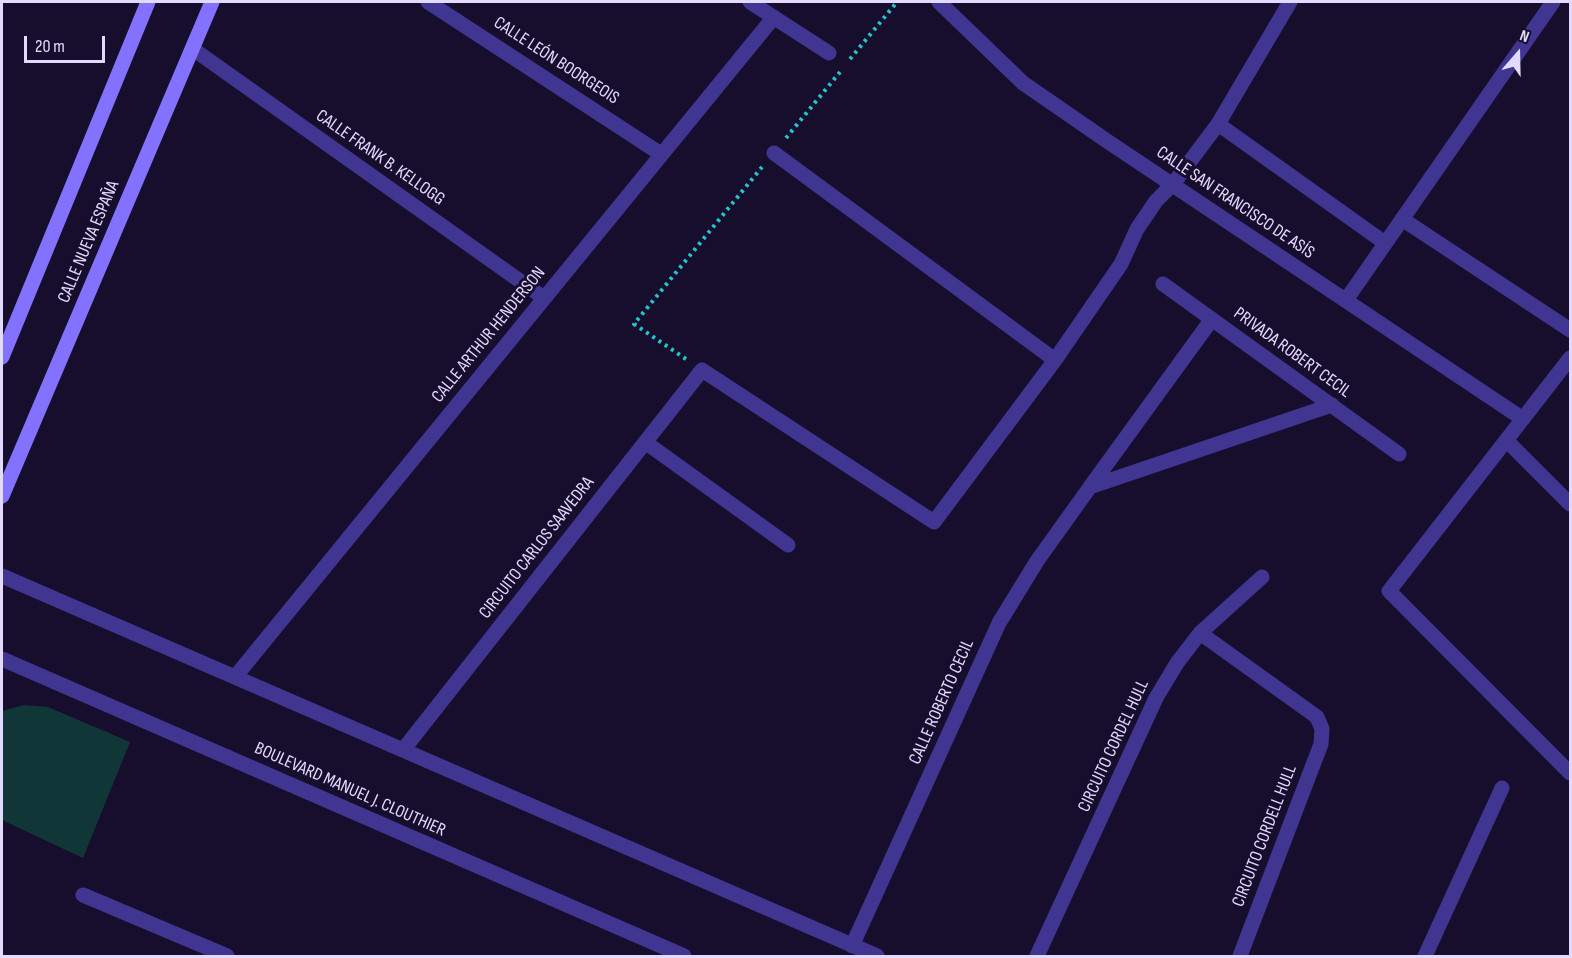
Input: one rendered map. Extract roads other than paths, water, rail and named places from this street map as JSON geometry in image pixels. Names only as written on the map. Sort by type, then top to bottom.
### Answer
[{"type":"street","name":"CALLE NUEVA ESPAÑA","points":[[2,357],[148,2]]},
{"type":"street","name":"CALLE NUEVA ESPAÑA","points":[[2,496],[212,2]]},
{"type":"street","name":"CALLE LEÓN BOORGEOIS","points":[[428,2],[662,154]]},
{"type":"street","points":[[750,2],[829,53]]},
{"type":"street","points":[[774,153],[1055,360],[1121,264],[1137,229],[1156,201],[1173,184],[1218,124],[1290,2]]},
{"type":"street","points":[[1346,300],[1553,2]]},
{"type":"street","name":"CALLE SAN FRANCISCO DE ASÍS","points":[[948,4],[1023,83],[1523,419]]},
{"type":"street","name":"CALLE ARTHUR HENDERSON","points":[[235,677],[774,17]]},
{"type":"street","name":"CALLE FRANK B. KELLOGG","points":[[193,49],[544,298]]},
{"type":"street","points":[[1218,124],[1385,243]]},
{"type":"street","points":[[1402,219],[1570,330]]},
{"type":"street","name":"PRIVADA ROBERT CECIL","points":[[1163,284],[1399,454]]},
{"type":"street","name":"CALLE ROBERTO CECIL","points":[[852,946],[999,623],[1037,561],[1212,319]]},
{"type":"street","points":[[1570,358],[1389,591],[1570,773]]},
{"type":"street","name":"CIRCUITO CARLOS SAAVEDRA","points":[[403,750],[702,370],[934,522],[1055,360]]},
{"type":"street","points":[[1090,487],[1332,405]]},
{"type":"street","points":[[1506,440],[1570,504]]},
{"type":"street","points":[[645,442],[788,545]]},
{"type":"street","points":[[2,576],[877,957]]},
{"type":"street","name":"CIRCUITO CORDEL HULL","points":[[1037,957],[1156,698],[1177,663],[1200,633],[1262,577]]},
{"type":"street","name":"CIRCUITO CORDELL HULL","points":[[1200,633],[1317,717],[1322,729],[1321,744],[1240,957]]},
{"type":"street","name":"BOULEVARD MANUEL J. CLOUTHIER","points":[[2,659],[684,957]]},
{"type":"street","points":[[1425,957],[1502,788]]},
{"type":"street","points":[[83,895],[227,957]]}]
